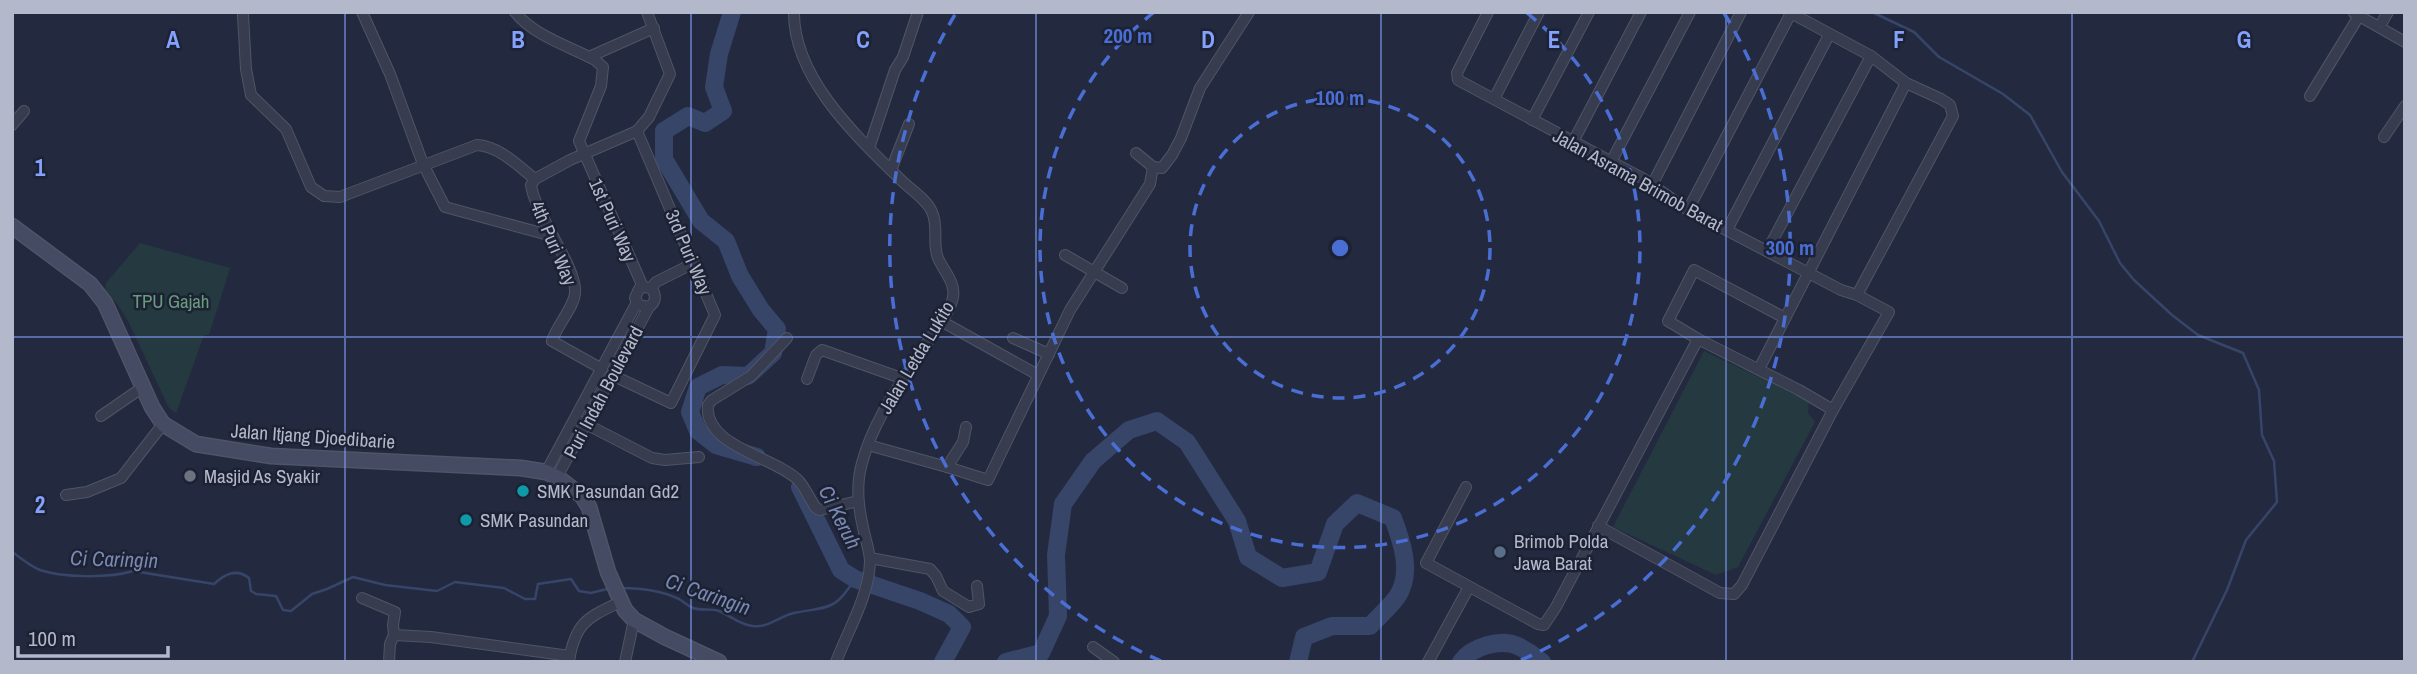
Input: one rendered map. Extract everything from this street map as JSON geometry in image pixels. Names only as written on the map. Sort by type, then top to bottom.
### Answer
[{"type":"main road","points":[[12,226],[90,284],[105,303],[163,424]]},
{"type":"main road","name":"Jalan Itjang Djoedibarie","points":[[163,424],[196,444],[255,454],[521,468],[552,475]]},
{"type":"main road","points":[[552,475],[582,496],[589,507],[616,593],[634,620],[719,662]]},
{"type":"street","points":[[362,12],[390,74],[423,164],[445,207],[552,236]]},
{"type":"street","points":[[517,15],[532,12]]},
{"type":"street","points":[[517,15],[537,30],[600,64],[604,72],[601,86],[579,137],[583,154],[637,131],[649,117],[670,74],[647,12]]},
{"type":"street","name":"Jalan Letda Lukito","points":[[794,12],[799,41],[813,80],[869,148],[930,207],[937,258],[953,287],[954,296],[941,321],[889,399],[861,466],[858,501],[870,558],[869,576],[836,662]]},
{"type":"street","points":[[869,148],[918,12]]},
{"type":"street","points":[[1136,153],[1153,167],[1162,168],[1172,155],[1200,88],[1248,12]]},
{"type":"street","name":"Jalan Asrama Brimob Barat","points":[[1488,12],[1456,77],[1652,185],[1688,210],[1841,290],[1857,295],[1889,312],[1833,410]]},
{"type":"street","points":[[1494,99],[1539,12]]},
{"type":"street","points":[[1532,120],[1589,12]]},
{"type":"street","points":[[1573,142],[1641,12]]},
{"type":"street","points":[[1611,162],[1690,12]]},
{"type":"street","points":[[1652,185],[1741,12]]},
{"type":"street","points":[[2380,26],[2388,12]]},
{"type":"street","points":[[242,13],[246,69],[251,95],[286,129],[311,187],[324,196],[340,197],[423,164],[482,145],[507,157],[535,179]]},
{"type":"street","points":[[1688,210],[1790,13],[1847,42],[1871,56],[1906,83],[1950,105],[1953,116],[1857,295]]},
{"type":"street","points":[[2309,96],[2356,14],[2405,42]]},
{"type":"street","points":[[589,57],[654,28]]},
{"type":"street","points":[[1727,230],[1829,35]]},
{"type":"street","points":[[1767,251],[1871,56]]},
{"type":"street","points":[[1759,369],[1906,83]]},
{"type":"street","points":[[2384,137],[2404,110]]},
{"type":"street","points":[[12,125],[24,111]]},
{"type":"street","points":[[891,170],[909,124]]},
{"type":"street","name":"3rd Puri Way","points":[[612,375],[669,402],[672,401],[715,315],[637,131]]},
{"type":"street","name":"4th Puri Way","points":[[583,154],[535,179],[531,185],[575,283],[576,294],[552,341],[602,369]]},
{"type":"street","name":"1st Puri Way","points":[[583,154],[647,288]]},
{"type":"street","points":[[868,445],[988,480],[1070,310],[1150,184],[1153,167]]},
{"type":"street","points":[[1065,255],[1122,288]]},
{"type":"street","points":[[647,288],[655,300],[649,307],[642,307],[637,302],[636,293],[694,263]]},
{"type":"street","points":[[1598,526],[1720,593],[1734,594],[1742,585],[1833,410],[1668,321],[1694,270],[1785,318]]},
{"type":"street","name":"Puri Indah Boulevard","points":[[552,475],[575,418],[637,302]]},
{"type":"street","name":"Puri Indah Boulevard","points":[[552,475],[585,423],[649,307]]},
{"type":"street","points":[[941,321],[1038,375]]},
{"type":"street","points":[[787,338],[751,376],[712,400],[708,405],[709,415],[725,439],[798,480],[816,508],[820,510],[858,501]]},
{"type":"street","points":[[1013,338],[1049,354]]},
{"type":"street","points":[[1466,486],[1426,563],[1544,625],[1698,339]]},
{"type":"street","points":[[807,379],[816,355],[822,350],[904,379]]},
{"type":"street","points":[[101,416],[143,387]]},
{"type":"street","points":[[575,418],[652,458],[665,460],[699,457]]},
{"type":"street","points":[[66,495],[88,492],[121,478],[163,424]]},
{"type":"street","points":[[947,467],[963,442],[966,427]]},
{"type":"street","points":[[870,558],[930,569],[943,591],[970,607],[979,604],[976,586]]},
{"type":"street","points":[[1428,662],[1472,589]]},
{"type":"street","points":[[1435,662],[1472,589]]},
{"type":"street","points":[[394,635],[431,637],[569,659],[580,625],[616,593]]},
{"type":"street","points":[[362,597],[396,612],[389,662]]},
{"type":"street","points":[[625,662],[634,620]]},
{"type":"street","points":[[1093,647],[1114,662]]},
{"type":"green space","name":"TPU Gajah","points":[[140,243],[230,268],[209,335],[204,335],[176,413],[169,408],[128,321],[105,289],[106,283]]},
{"type":"green space","points":[[1704,351],[1809,401],[1808,413],[1815,422],[1738,567],[1716,575],[1613,527]]},
{"type":"waterway","name":"Ci Keruh","points":[[732,12],[719,54],[714,87],[723,111],[705,123],[688,116],[664,131],[664,159],[701,221],[726,241],[740,276],[761,310],[777,329],[773,353],[748,376],[722,375],[698,387],[690,412],[698,431],[716,445],[757,457]]},
{"type":"waterway","points":[[1872,12],[1914,32],[1939,57],[2003,94],[2030,115],[2062,172],[2099,221],[2120,263],[2134,280],[2198,335],[2243,353],[2259,390],[2262,435],[2274,461],[2277,502],[2246,540],[2227,590],[2192,662]]},
{"type":"waterway","name":"Ci Keruh","points":[[1006,662],[1041,653],[1058,616],[1056,555],[1063,504],[1093,461],[1129,430],[1157,421],[1187,442],[1237,521],[1248,557],[1282,578],[1318,572],[1335,524],[1357,503],[1393,518],[1405,568],[1402,588],[1397,597],[1370,626],[1332,626],[1304,637],[1298,662]]},
{"type":"waterway","name":"Ci Keruh","points":[[800,487],[841,570],[855,579],[949,614],[962,627],[943,662]]},
{"type":"waterway","name":"Ci Caringin","points":[[12,552],[36,568],[61,575],[100,576],[133,571],[214,584],[226,575],[240,573],[249,578],[251,591],[276,596],[283,610],[291,611],[312,594],[353,577],[385,585],[437,591],[455,582],[504,588],[525,599],[535,599],[538,584],[571,579],[579,591],[591,593],[611,588]]},
{"type":"waterway","name":"Ci Caringin","points":[[621,588],[665,594],[693,608],[716,610],[744,624],[758,626],[794,613],[830,606],[842,597],[855,579]]},
{"type":"waterway","name":"Ci Keruh","points":[[1461,662],[1479,648],[1503,643],[1518,646],[1542,662]]},
{"type":"place","name":"Masjid As Syakir","points":[[190,476]]},
{"type":"place","name":"SMK Pasundan Gd2","points":[[523,491]]},
{"type":"place","name":"SMK Pasundan","points":[[466,520]]},
{"type":"place","name":"Brimob Polda Jawa Barat","points":[[1500,552]]}]
